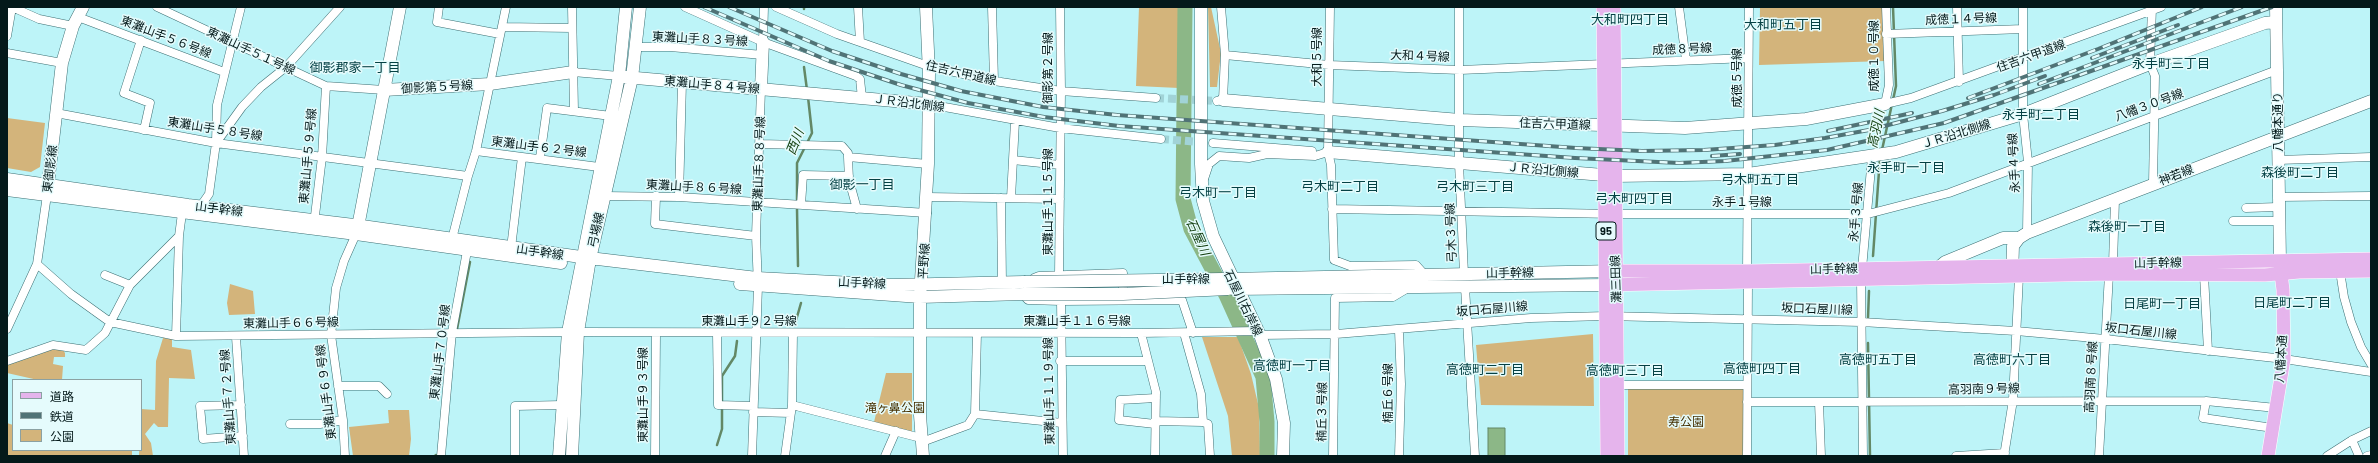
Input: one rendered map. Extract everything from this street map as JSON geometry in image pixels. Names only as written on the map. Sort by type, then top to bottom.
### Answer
[{"type":"main road","name":"灘三田線","points":[[1603,7],[1610,63]]},
{"type":"main road","name":"灘三田線","points":[[1614,7],[1610,63],[1610,285],[1618,385],[1618,456]]},
{"type":"main road","name":"山手幹線","points":[[2111,269],[2204,275],[2371,259]]},
{"type":"main road","name":"山手幹線","points":[[1862,274],[1938,267],[2014,273]]},
{"type":"main road","name":"山手幹線","points":[[1610,285],[1748,277],[1862,274],[2014,273],[2111,269],[2280,267],[2340,271],[2371,271]]},
{"type":"main road","name":"八幡本通","points":[[2268,456],[2284,359],[2280,267]]},
{"type":"main road","name":"山手幹線","points":[[1610,271],[1748,277]]},
{"type":"main road","name":"灘三田線","points":[[1608,456],[1612,316]]},
{"type":"street","points":[[7,36],[12,7]]},
{"type":"street","name":"東灘山手５６号線","points":[[12,7],[39,19],[78,17],[224,72]]},
{"type":"street","name":"東灘山手５１号線","points":[[156,7],[167,9],[232,42],[326,86],[384,90]]},
{"type":"street","points":[[200,207],[209,194],[216,143],[217,105],[241,7]]},
{"type":"street","points":[[216,143],[242,108],[261,87],[286,67],[340,7]]},
{"type":"street","points":[[357,230],[400,7]]},
{"type":"street","points":[[439,7],[437,22],[501,31],[572,28]]},
{"type":"street","points":[[452,239],[476,151],[506,7]]},
{"type":"street","points":[[572,7],[574,111]]},
{"type":"street","name":"弓場線","points":[[559,456],[562,405],[599,167],[611,116],[618,76],[626,7]]},
{"type":"street","name":"弓場線","points":[[585,262],[604,196],[632,78],[637,47],[640,7]]},
{"type":"street","name":"ＪＲ沿北側線","points":[[685,7],[763,42],[856,76],[860,79],[862,98],[928,104],[1060,128],[1160,139]]},
{"type":"street","points":[[763,42],[764,7]]},
{"type":"street","name":"住吉六甲道線","points":[[776,7],[860,42],[928,66],[994,81],[1062,91],[1156,98]]},
{"type":"street","points":[[858,7],[860,42]]},
{"type":"street","name":"平野線","points":[[923,456],[921,440],[920,333],[921,291],[927,213],[928,164],[928,66],[926,7]]},
{"type":"street","points":[[992,7],[994,81]]},
{"type":"street","name":"御影第２号線","points":[[1060,7],[1062,91],[1060,128]]},
{"type":"street","name":"石屋川右岸線","points":[[1201,7],[1202,182],[1204,202],[1213,236],[1231,284],[1256,332],[1280,399],[1284,423],[1283,456]]},
{"type":"street","points":[[1220,100],[1225,55],[1221,7]]},
{"type":"street","name":"大和５号線","points":[[1330,7],[1328,65],[1330,107],[1328,152],[1331,165],[1334,260],[1350,266],[1416,265],[1424,274]]},
{"type":"street","name":"弓木３号線","points":[[1459,7],[1460,163],[1463,212],[1464,274]]},
{"type":"street","points":[[1679,7],[1686,60]]},
{"type":"street","name":"成徳５号線","points":[[1747,456],[1749,7]]},
{"type":"street","name":"成徳１０号線","points":[[1885,104],[1889,85],[1886,7]]},
{"type":"street","points":[[1957,7],[1959,82]]},
{"type":"street","name":"永手４号線","points":[[2022,7],[2024,29],[2023,114],[2028,162],[2028,218],[2023,236]]},
{"type":"street","name":"住吉六甲道線","points":[[1220,100],[1330,107],[1460,120],[1610,126],[1685,128],[1806,119],[1900,101],[2024,59],[2152,9],[2161,7]]},
{"type":"street","name":"八幡本通り","points":[[2276,7],[2279,136],[2278,221],[2280,267]]},
{"type":"street","points":[[2152,9],[2150,64],[2155,76],[2153,184]]},
{"type":"street","name":"東御影線","points":[[7,329],[37,264],[62,63],[78,17]]},
{"type":"street","name":"ＪＲ沿北側線","points":[[1213,143],[1610,175],[1748,174],[1876,156],[2023,114],[2150,64],[2265,23],[2276,22]]},
{"type":"street","name":"成徳１４号線","points":[[1888,34],[2024,29]]},
{"type":"street","points":[[141,40],[124,93],[150,103],[144,130]]},
{"type":"street","name":"東灘山手８８号線","points":[[752,456],[757,282],[756,236],[763,42]]},
{"type":"street","name":"東灘山手８３号線","points":[[637,47],[670,47],[763,55]]},
{"type":"street","points":[[7,53],[62,63]]},
{"type":"street","name":"大和４号線","points":[[1225,55],[1328,65],[1460,70],[1610,63]]},
{"type":"street","name":"成徳８号線","points":[[1610,63],[1748,58]]},
{"type":"street","name":"八幡３０号線","points":[[2028,162],[2154,117],[2277,70]]},
{"type":"street","points":[[490,84],[573,72],[618,76]]},
{"type":"street","name":"東灘山手８４号線","points":[[618,76],[862,98]]},
{"type":"street","points":[[679,197],[682,82]]},
{"type":"street","name":"御影第５号線","points":[[384,90],[490,84]]},
{"type":"street","name":"東灘山手５９号線","points":[[313,224],[322,157],[326,86]]},
{"type":"street","name":"神若線","points":[[1938,267],[1945,262],[2003,238],[2023,236],[2371,100]]},
{"type":"street","points":[[540,158],[547,108],[611,116]]},
{"type":"street","name":"東灘山手５８号線","points":[[56,113],[216,143],[371,162]]},
{"type":"street","points":[[1011,198],[1015,121]]},
{"type":"street","name":"東灘山手１１５号線","points":[[1059,275],[1060,128]]},
{"type":"street","points":[[760,144],[842,146],[848,153],[849,176],[857,208]]},
{"type":"street","name":"東灘山手６２号線","points":[[476,151],[540,158],[599,167]]},
{"type":"street","points":[[1202,182],[1209,164],[1219,156],[1249,158],[1267,154],[1315,156],[1328,152]]},
{"type":"street","name":"永手３号線","points":[[1863,456],[1867,402],[1861,322],[1862,274],[1876,156]]},
{"type":"street","points":[[511,248],[522,157]]},
{"type":"street","points":[[848,157],[928,164]]},
{"type":"street","points":[[2278,160],[2371,157]]},
{"type":"street","points":[[1013,160],[1060,165]]},
{"type":"street","points":[[371,162],[468,176]]},
{"type":"street","name":"永手１号線","points":[[1332,209],[1610,214],[1868,214],[1949,193],[2028,162]]},
{"type":"street","points":[[801,205],[803,175],[849,176]]},
{"type":"street","name":"山手幹線","points":[[7,179],[47,190],[182,213],[313,224]]},
{"type":"street","name":"山手幹線","points":[[7,190],[47,190],[200,207],[357,230],[452,239],[585,262]]},
{"type":"street","name":"東灘山手８６号線","points":[[604,196],[679,197],[927,213]]},
{"type":"street","points":[[656,196],[655,224],[756,236]]},
{"type":"street","points":[[2246,208],[2278,202],[2371,196]]},
{"type":"street","points":[[927,197],[1060,199]]},
{"type":"street","points":[[1001,198],[1002,283]]},
{"type":"street","name":"高羽南８号線","points":[[2099,456],[2105,339],[2115,199]]},
{"type":"street","points":[[176,336],[179,236],[182,213]]},
{"type":"street","points":[[2233,220],[2278,221]]},
{"type":"street","name":"山手幹線","points":[[357,230],[467,251],[585,262],[757,282],[921,291],[1023,288],[1123,294],[1231,284],[1424,274],[1610,271]]},
{"type":"street","name":"東灘山手６９号線","points":[[345,456],[343,420],[331,335],[336,288],[344,260],[357,230]]},
{"type":"street","points":[[7,361],[53,345],[86,350],[105,333],[130,285],[179,236]]},
{"type":"street","points":[[1956,456],[2005,454],[2012,400],[2018,293],[2014,273],[2014,246],[2023,236]]},
{"type":"street","name":"東灘山手７０号線","points":[[441,456],[452,332],[467,251]]},
{"type":"street","name":"東灘山手６６号線","points":[[37,264],[71,294],[110,322],[176,336],[236,337],[452,332],[573,332]]},
{"type":"street","points":[[2340,271],[2344,297],[2360,347],[2371,364]]},
{"type":"street","points":[[1123,301],[1123,273],[1039,276],[1023,288],[1028,300],[1061,301],[1123,301],[1182,300],[1201,394],[1202,422]]},
{"type":"street","points":[[105,275],[130,285]]},
{"type":"street","points":[[2204,275],[2208,351]]},
{"type":"street","name":"山手幹線","points":[[921,291],[1002,283],[1023,288]]},
{"type":"street","name":"山手幹線","points":[[1231,284],[1408,288],[1610,285]]},
{"type":"street","points":[[1465,287],[1475,456]]},
{"type":"street","name":"楠丘３号線","points":[[1333,456],[1336,334],[1335,298],[1393,297],[1408,288]]},
{"type":"street","name":"東灘山手１１９号線","points":[[1061,301],[1060,361],[1063,456]]},
{"type":"street","name":"坂口石屋川線","points":[[1234,332],[1336,334],[1531,318],[1612,316],[1861,322],[2016,331],[2105,339],[2284,359],[2371,372]]},
{"type":"street","name":"楠丘６号線","points":[[1399,330],[1401,384],[1399,456]]},
{"type":"street","name":"弓場線","points":[[572,456],[573,332]]},
{"type":"street","name":"東灘山手９２号線","points":[[573,332],[656,334],[920,333]]},
{"type":"street","name":"東灘山手１１６号線","points":[[920,333],[1234,332]]},
{"type":"street","points":[[718,333],[718,406],[753,409],[792,409],[896,430],[921,440],[968,424],[975,414],[977,334]]},
{"type":"street","points":[[785,456],[792,409],[793,333]]},
{"type":"street","points":[[1142,333],[1156,398],[1154,456]]},
{"type":"street","name":"東灘山手９３号線","points":[[655,456],[656,334]]},
{"type":"street","name":"東灘山手７２号線","points":[[236,337],[244,456]]},
{"type":"street","points":[[1060,361],[1148,361]]},
{"type":"street","points":[[1618,385],[1747,385]]},
{"type":"street","points":[[338,386],[379,386],[386,394]]},
{"type":"street","points":[[1156,398],[1120,400],[1119,420],[1202,422],[1208,424],[1210,456]]},
{"type":"street","name":"高羽南９号線","points":[[1747,402],[2012,400],[2206,401],[2276,408]]},
{"type":"street","points":[[2206,401],[2203,418],[2273,428]]},
{"type":"street","points":[[1820,402],[1821,456]]},
{"type":"street","points":[[241,405],[200,406],[203,439],[243,436]]},
{"type":"street","points":[[515,456],[515,406],[562,405]]},
{"type":"street","points":[[975,414],[1062,423]]},
{"type":"street","points":[[290,424],[320,424],[343,420]]},
{"type":"street","points":[[885,456],[896,430]]},
{"type":"street","points":[[2327,456],[2352,440],[2371,431]]},
{"type":"street","points":[[2352,440],[2359,456]]},
{"type":"street","points":[[2367,456],[2371,455]]},
{"type":"green space","points":[[1139,7],[1181,7],[1179,88],[1136,86]]},
{"type":"green space","points":[[1208,7],[1211,7],[1221,53],[1217,87],[1210,87]]},
{"type":"green space","points":[[1760,7],[1882,7],[1885,61],[1759,65]]},
{"type":"green space","points":[[7,118],[45,123],[40,167],[31,172],[7,168]]},
{"type":"green space","points":[[230,284],[253,291],[255,314],[229,315],[227,303]]},
{"type":"green space","points":[[1593,334],[1594,406],[1481,405],[1476,345]]},
{"type":"green space","points":[[1202,337],[1238,337],[1251,374],[1259,408],[1260,456],[1232,456],[1228,416]]},
{"type":"green space","points":[[163,338],[172,339],[172,347],[191,350],[195,379],[169,378],[168,427],[158,427],[154,423],[145,434],[151,443],[153,456],[139,456],[139,451],[142,451],[142,409],[155,410],[156,361]]},
{"type":"green space","points":[[52,349],[63,350],[65,353],[65,357],[54,357],[53,364],[63,366],[62,379],[34,379],[7,373],[7,364]]},
{"type":"green space","name":"滝ヶ鼻公園","points":[[886,373],[912,373],[912,432],[874,422]]},
{"type":"green space","name":"寿公園","points":[[1628,388],[1744,389],[1743,456],[1628,456]]},
{"type":"green space","points":[[388,410],[409,410],[411,439],[409,456],[353,456],[349,427],[389,423]]},
{"type":"green space","points":[[7,423],[12,425],[12,451],[132,451],[132,456],[7,456]]},
{"type":"shaded area","points":[[1488,428],[1505,428],[1505,456],[1488,456]]},
{"type":"waterway","name":"石屋川","points":[[1185,7],[1183,199],[1191,229],[1226,295],[1263,377],[1267,422],[1267,456]]},
{"type":"waterway","name":"高羽川","points":[[1893,7],[1896,86],[1893,100]]},
{"type":"waterway","name":"西川","points":[[804,67],[807,90]]},
{"type":"waterway","name":"西川","points":[[797,201],[797,163],[812,133],[808,97]]},
{"type":"waterway","name":"高羽川","points":[[1882,150],[1892,104]]},
{"type":"waterway","name":"高羽川","points":[[1873,256],[1880,157]]},
{"type":"waterway","name":"西川","points":[[797,209],[798,266]]},
{"type":"waterway","points":[[457,329],[470,262]]},
{"type":"waterway","name":"高羽川","points":[[1868,318],[1869,291]]},
{"type":"waterway","name":"西川","points":[[795,324],[801,303]]},
{"type":"waterway","name":"西川","points":[[717,445],[722,429],[722,376],[735,356],[737,341]]},
{"type":"waterway","name":"高羽川","points":[[1868,343],[1870,456]]},
{"type":"tunnel","points":[[1156,98],[1217,101]]},
{"type":"tunnel","points":[[1161,139],[1213,143]]},
{"type":"railway","points":[[704,7],[829,61],[901,85],[968,103],[1044,117],[1119,126],[1575,158],[1679,163],[1725,161],[1827,150],[1944,123],[2272,7]]},
{"type":"railway","points":[[729,7],[832,51],[901,74],[961,91],[1043,107],[1117,115],[1576,148],[1642,151],[1704,150],[1775,145],[1825,138],[1869,130],[1942,111],[1994,95],[2045,76]]},
{"type":"railway","points":[[1968,98],[2098,49],[2202,7]]},
{"type":"railway","points":[[2039,84],[2242,7]]},
{"type":"railway","points":[[2092,58],[2178,25]]},
{"type":"railway","points":[[1828,131],[1912,113]]},
{"type":"railway","points":[[1712,156],[1740,154]]},
{"type":"district","name":"大和町四丁目","points":[[1630,20]]},
{"type":"district","name":"大和町五丁目","points":[[1783,25]]},
{"type":"district","name":"永手町三丁目","points":[[2171,64]]},
{"type":"district","name":"御影郡家一丁目","points":[[355,68]]},
{"type":"district","name":"永手町二丁目","points":[[2041,115]]},
{"type":"district","name":"永手町一丁目","points":[[1906,168]]},
{"type":"district","name":"森後町二丁目","points":[[2300,173]]},
{"type":"district","name":"弓木町五丁目","points":[[1760,180]]},
{"type":"district","name":"御影一丁目","points":[[862,185]]},
{"type":"district","name":"弓木町二丁目","points":[[1340,187]]},
{"type":"district","name":"弓木町三丁目","points":[[1475,187]]},
{"type":"district","name":"弓木町一丁目","points":[[1218,193]]},
{"type":"district","name":"弓木町四丁目","points":[[1634,199]]},
{"type":"district","name":"森後町一丁目","points":[[2127,227]]},
{"type":"district","name":"日尾町二丁目","points":[[2292,303]]},
{"type":"district","name":"日尾町一丁目","points":[[2162,304]]},
{"type":"district","name":"高徳町五丁目","points":[[1878,360]]},
{"type":"district","name":"高徳町六丁目","points":[[2012,360]]},
{"type":"district","name":"高徳町一丁目","points":[[1292,366]]},
{"type":"district","name":"高徳町四丁目","points":[[1762,369]]},
{"type":"district","name":"高徳町二丁目","points":[[1485,370]]},
{"type":"district","name":"高徳町三丁目","points":[[1625,371]]}]
